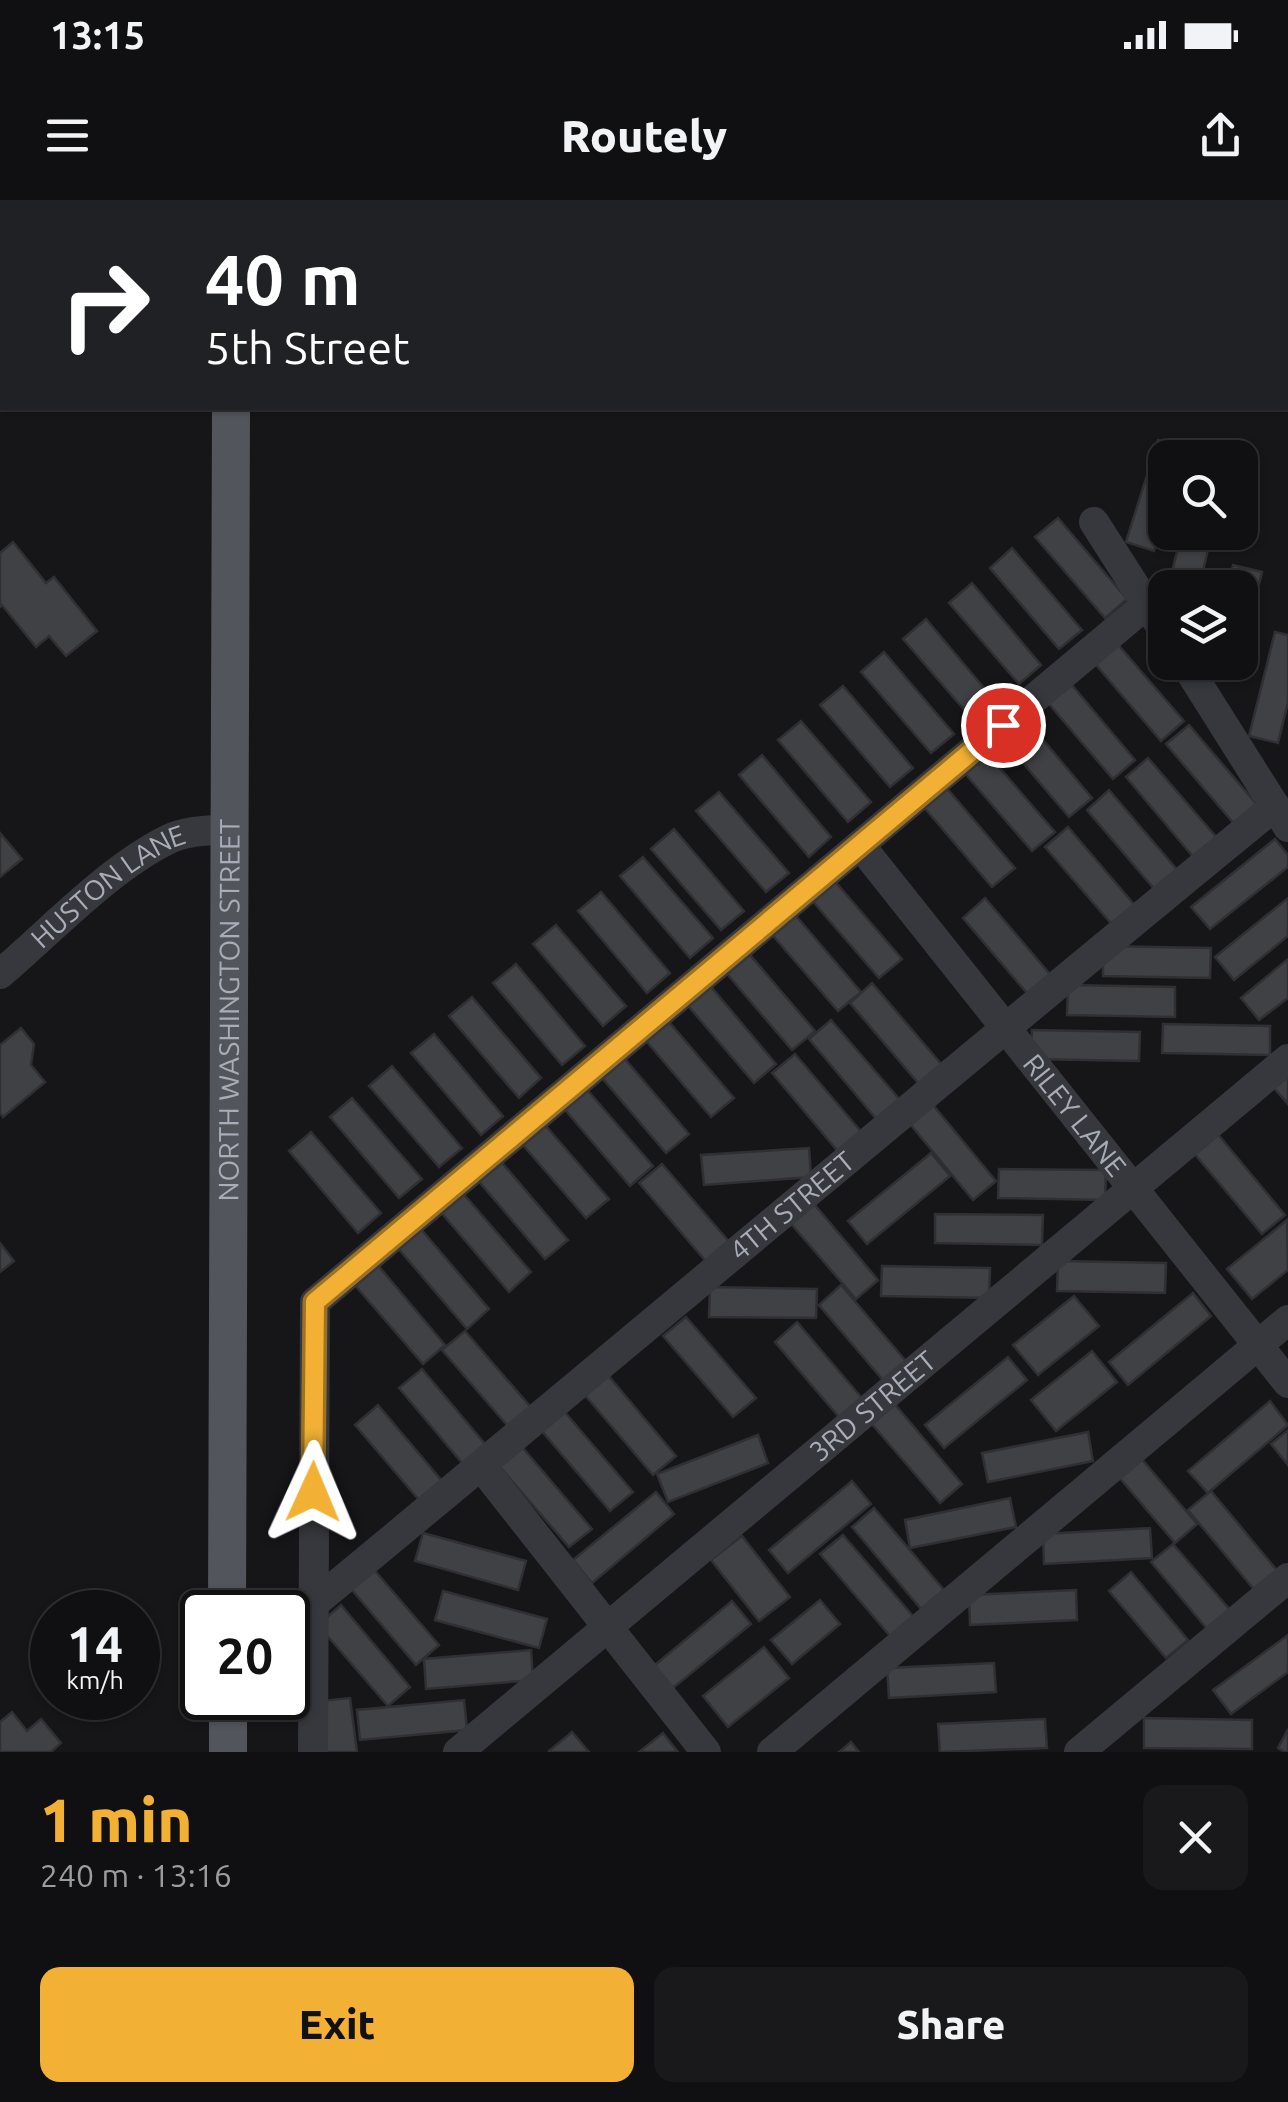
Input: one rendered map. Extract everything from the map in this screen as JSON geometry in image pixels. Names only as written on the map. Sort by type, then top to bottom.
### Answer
[{"type":"main road","name":"NORTH WASHINGTON STREET","points":[[227,1590],[230,410]]},
{"type":"main road","points":[[228,1720],[228,1752]]},
{"type":"street","points":[[1094,522],[1148,607]]},
{"type":"street","points":[[301,1590],[315,1302],[1146,604]]},
{"type":"street","points":[[1195,680],[1282,817]]},
{"type":"street","name":"4TH STREET","points":[[310,1604],[481,1466],[1004,1028],[1282,817]]},
{"type":"street","name":"HUSTON LANE","points":[[0,974],[124,868],[171,838],[230,830]]},
{"type":"street","name":"RILEY LANE","points":[[860,845],[1288,1384]]},
{"type":"street","name":"3RD STREET","points":[[458,1752],[1288,1060]]},
{"type":"street","points":[[772,1752],[1288,1320]]},
{"type":"street","points":[[481,1466],[706,1752]]},
{"type":"street","points":[[1079,1752],[1288,1578]]},
{"type":"street","points":[[310,1720],[313,1752]]},
{"type":"building","points":[[1148,472],[1148,549],[1126,542]]},
{"type":"building","points":[[1058,518],[1127,599],[1105,618],[1035,537]]},
{"type":"building","points":[[13,542],[46,583],[54,577],[97,631],[66,656],[49,636],[36,647],[0,607],[0,553]]},
{"type":"building","points":[[1012,548],[1082,630],[1059,649],[990,568]]},
{"type":"building","points":[[1178,550],[1208,550],[1203,570],[1172,570]]},
{"type":"building","points":[[972,583],[1041,665],[1019,684],[949,603]]},
{"type":"building","points":[[926,619],[995,701],[973,720],[903,639]]},
{"type":"building","points":[[1275,632],[1288,635],[1288,702],[1278,743],[1249,736]]},
{"type":"building","points":[[1114,640],[1184,721],[1161,741],[1091,659]]},
{"type":"building","points":[[884,652],[954,734],[931,753],[861,672]]},
{"type":"building","points":[[1066,678],[1135,760],[1113,779],[1043,697]]},
{"type":"building","points":[[843,686],[913,768],[890,787],[820,705]]},
{"type":"building","points":[[1023,716],[1092,798],[1069,817],[1000,736]]},
{"type":"building","points":[[801,721],[871,802],[848,822],[778,740]]},
{"type":"building","points":[[1189,725],[1259,807],[1236,826],[1166,744]]},
{"type":"building","points":[[985,751],[1055,832],[1032,851],[962,770]]},
{"type":"building","points":[[762,755],[831,837],[809,857],[739,775]]},
{"type":"building","points":[[1148,758],[1218,839],[1195,859],[1126,777]]},
{"type":"building","points":[[945,786],[1015,868],[992,887],[922,805]]},
{"type":"building","points":[[1109,790],[1179,872],[1156,891],[1087,810]]},
{"type":"building","points":[[719,792],[789,873],[766,892],[696,811]]},
{"type":"building","points":[[1068,827],[1138,909],[1115,928],[1045,847]]},
{"type":"building","points":[[674,829],[744,911],[721,930],[651,849]]},
{"type":"building","points":[[0,833],[22,859],[0,877]]},
{"type":"building","points":[[1275,839],[1288,855],[1288,867],[1210,929],[1191,907]]},
{"type":"building","points":[[643,857],[713,938],[690,958],[620,876]]},
{"type":"building","points":[[832,878],[902,959],[879,978],[809,897]]},
{"type":"building","points":[[601,892],[670,973],[647,993],[578,911]]},
{"type":"building","points":[[985,898],[1055,980],[1032,999],[963,918]]},
{"type":"building","points":[[1288,898],[1288,936],[1234,980],[1215,957]]},
{"type":"building","points":[[791,910],[861,992],[838,1011],[768,930]]},
{"type":"building","points":[[556,925],[626,1006],[603,1026],[533,944]]},
{"type":"building","points":[[1103,946],[1211,948],[1210,978],[1103,976]]},
{"type":"building","points":[[745,949],[815,1031],[792,1050],[722,968]]},
{"type":"building","points":[[1288,959],[1288,998],[1259,1020],[1241,998]]},
{"type":"building","points":[[516,964],[585,1046],[562,1065],[493,983]]},
{"type":"building","points":[[707,982],[776,1064],[754,1083],[684,1001]]},
{"type":"building","points":[[872,983],[942,1065],[919,1084],[850,1003]]},
{"type":"building","points":[[1068,985],[1175,987],[1175,1017],[1067,1015]]},
{"type":"building","points":[[472,997],[541,1078],[519,1098],[449,1016]]},
{"type":"building","points":[[664,1016],[734,1098],[711,1117],[641,1035]]},
{"type":"building","points":[[831,1020],[901,1101],[878,1121],[809,1039]]},
{"type":"building","points":[[1163,1024],[1270,1026],[1270,1055],[1162,1053]]},
{"type":"building","points":[[21,1028],[34,1044],[31,1065],[45,1082],[3,1117],[0,1045]]},
{"type":"building","points":[[1032,1030],[1140,1032],[1139,1061],[1031,1059]]},
{"type":"building","points":[[434,1034],[503,1116],[481,1135],[411,1053]]},
{"type":"building","points":[[619,1052],[689,1134],[666,1153],[597,1072]]},
{"type":"building","points":[[795,1054],[864,1135],[841,1155],[772,1073]]},
{"type":"building","points":[[392,1066],[462,1148],[439,1167],[369,1086]]},
{"type":"building","points":[[1288,1076],[1288,1104],[1274,1088]]},
{"type":"building","points":[[583,1085],[653,1166],[630,1186],[560,1104]]},
{"type":"building","points":[[352,1098],[422,1179],[399,1198],[330,1117]]},
{"type":"building","points":[[928,1099],[996,1181],[973,1200],[905,1118]]},
{"type":"building","points":[[539,1118],[609,1199],[586,1218],[516,1137]]},
{"type":"building","points":[[311,1132],[381,1213],[358,1233],[289,1151]]},
{"type":"building","points":[[1216,1132],[1285,1215],[1262,1234],[1193,1152]]},
{"type":"building","points":[[809,1148],[811,1177],[704,1185],[701,1155]]},
{"type":"building","points":[[931,1153],[950,1176],[867,1244],[848,1221]]},
{"type":"building","points":[[498,1158],[568,1240],[545,1259],[476,1178]]},
{"type":"building","points":[[662,1164],[732,1245],[709,1265],[639,1183]]},
{"type":"building","points":[[999,1169],[1106,1170],[1105,1200],[998,1198]]},
{"type":"building","points":[[461,1191],[531,1272],[509,1292],[439,1210]]},
{"type":"building","points":[[809,1198],[878,1280],[856,1299],[786,1218]]},
{"type":"building","points":[[935,1214],[1043,1215],[1042,1245],[935,1243]]},
{"type":"building","points":[[1287,1220],[1288,1270],[1252,1299],[1227,1269]]},
{"type":"building","points":[[420,1228],[489,1309],[467,1329],[397,1247]]},
{"type":"building","points":[[0,1243],[14,1261],[0,1272]]},
{"type":"building","points":[[1058,1261],[1166,1263],[1165,1293],[1057,1291]]},
{"type":"building","points":[[376,1263],[445,1345],[423,1364],[353,1283]]},
{"type":"building","points":[[882,1266],[990,1268],[989,1298],[881,1296]]},
{"type":"building","points":[[841,1285],[911,1367],[888,1386],[819,1305]]},
{"type":"building","points":[[710,1287],[817,1289],[816,1318],[709,1317]]},
{"type":"building","points":[[1193,1293],[1211,1316],[1128,1385],[1109,1362]]},
{"type":"building","points":[[1074,1296],[1099,1326],[1038,1375],[1013,1345]]},
{"type":"building","points":[[686,1317],[756,1398],[733,1417],[663,1336]]},
{"type":"building","points":[[797,1322],[867,1404],[844,1423],[775,1342]]},
{"type":"building","points":[[465,1331],[535,1412],[512,1431],[442,1350]]},
{"type":"building","points":[[1092,1351],[1117,1382],[1056,1431],[1031,1400]]},
{"type":"building","points":[[1008,1357],[1027,1380],[944,1448],[925,1425]]},
{"type":"building","points":[[422,1369],[491,1451],[468,1470],[399,1388]]},
{"type":"building","points":[[607,1374],[676,1456],[653,1475],[584,1394]]},
{"type":"building","points":[[1270,1401],[1288,1425],[1208,1493],[1188,1471]]},
{"type":"building","points":[[893,1402],[962,1484],[940,1503],[870,1422]]},
{"type":"building","points":[[378,1405],[447,1487],[425,1507],[355,1425]]},
{"type":"building","points":[[563,1410],[633,1492],[610,1511],[541,1430]]},
{"type":"building","points":[[1288,1430],[1288,1465],[1271,1444]]},
{"type":"building","points":[[1088,1432],[1093,1461],[988,1482],[982,1453]]},
{"type":"building","points":[[758,1435],[768,1463],[668,1502],[657,1474]]},
{"type":"building","points":[[522,1447],[592,1529],[569,1547],[499,1466]]},
{"type":"building","points":[[1140,1457],[1197,1524],[1175,1543],[1118,1476]]},
{"type":"building","points":[[852,1481],[871,1504],[788,1573],[769,1550]]},
{"type":"building","points":[[1211,1491],[1280,1574],[1257,1593],[1188,1510]]},
{"type":"building","points":[[656,1492],[674,1514],[592,1583],[573,1560]]},
{"type":"building","points":[[1010,1498],[1016,1527],[910,1548],[905,1520]]},
{"type":"building","points":[[874,1508],[944,1590],[921,1609],[852,1527]]},
{"type":"building","points":[[1150,1528],[1152,1558],[1044,1564],[1043,1534]]},
{"type":"building","points":[[423,1533],[526,1561],[518,1590],[415,1561]]},
{"type":"building","points":[[843,1535],[913,1616],[890,1636],[820,1554]]},
{"type":"building","points":[[742,1536],[790,1597],[759,1621],[711,1560]]},
{"type":"building","points":[[1173,1544],[1231,1611],[1208,1630],[1151,1562]]},
{"type":"building","points":[[369,1564],[439,1645],[416,1665],[346,1583]]},
{"type":"building","points":[[1131,1572],[1188,1640],[1166,1658],[1109,1591]]},
{"type":"building","points":[[1076,1590],[1077,1620],[970,1625],[969,1595]]},
{"type":"building","points":[[443,1591],[547,1619],[539,1648],[435,1620]]},
{"type":"building","points":[[820,1600],[840,1624],[792,1664],[771,1640]]},
{"type":"building","points":[[732,1601],[751,1624],[668,1692],[649,1670]]},
{"type":"building","points":[[341,1605],[410,1687],[388,1706],[318,1625]]},
{"type":"building","points":[[1288,1635],[1288,1672],[1231,1714],[1213,1690]]},
{"type":"building","points":[[764,1647],[789,1678],[728,1727],[703,1696]]},
{"type":"building","points":[[531,1650],[533,1680],[426,1689],[424,1659]]},
{"type":"building","points":[[994,1663],[996,1692],[889,1698],[887,1668]]},
{"type":"building","points":[[350,1698],[357,1752],[326,1752],[320,1701]]},
{"type":"building","points":[[464,1700],[467,1730],[360,1740],[357,1710]]},
{"type":"building","points":[[12,1712],[27,1731],[42,1720],[61,1743],[51,1752],[0,1752],[0,1722]]},
{"type":"building","points":[[1144,1718],[1252,1720],[1252,1749],[1144,1748]]},
{"type":"building","points":[[1045,1719],[1047,1748],[940,1752],[938,1724]]},
{"type":"building","points":[[1288,1729],[1288,1752],[1285,1752],[1278,1748]]},
{"type":"building","points":[[572,1732],[589,1752],[549,1751]]},
{"type":"building","points":[[663,1733],[678,1752],[639,1752]]},
{"type":"building","points":[[851,1742],[859,1752],[839,1752]]},
{"type":"route","points":[[313,1492],[315,1302],[1003,725]]}]
